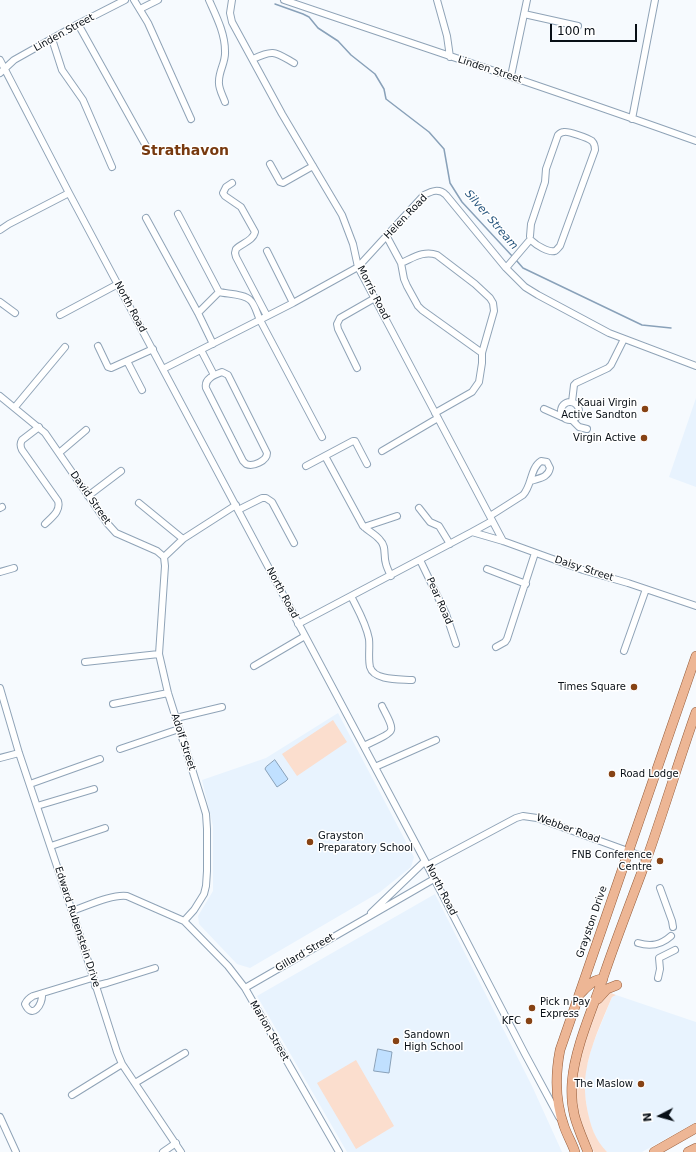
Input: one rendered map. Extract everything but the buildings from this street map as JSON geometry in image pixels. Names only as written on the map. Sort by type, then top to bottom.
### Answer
[{"type":"main road","name":"Grayston Drive","points":[[574,1150],[564,1127],[557,1100],[557,1068],[562,1040],[696,656]]},
{"type":"main road","points":[[588,1152],[573,1114],[572,1094],[574,1064],[617,938],[647,858],[696,712]]},
{"type":"main road","points":[[578,995],[593,982],[598,979],[603,979]]},
{"type":"main road","points":[[594,1006],[607,989],[617,985]]},
{"type":"main road","points":[[573,1114],[594,1152]]},
{"type":"main road","points":[[654,1152],[696,1128]]},
{"type":"main road","points":[[688,1152],[696,1148]]},
{"type":"street","name":"Linden Street","points":[[2,71],[14,60],[78,24],[125,0]]},
{"type":"street","points":[[134,0],[148,23],[191,119]]},
{"type":"street","points":[[140,10],[158,0]]},
{"type":"street","points":[[209,0],[222,30],[225,43],[225,60],[218,81],[225,102]]},
{"type":"street","name":"Morris Road","points":[[232,0],[230,8],[231,19],[282,114],[345,220],[353,244],[358,267],[503,541]]},
{"type":"street","name":"Linden Street","points":[[284,0],[450,57],[511,76],[696,141]]},
{"type":"street","points":[[438,0],[447,36],[450,57]]},
{"type":"street","points":[[511,76],[527,0]]},
{"type":"street","points":[[632,119],[654,0]]},
{"type":"street","points":[[524,14],[578,26]]},
{"type":"street","points":[[78,24],[146,146]]},
{"type":"street","points":[[52,39],[62,70],[83,100],[112,166]]},
{"type":"street","points":[[252,59],[268,52],[274,52],[294,63]]},
{"type":"street","name":"North Road","points":[[0,60],[2,71],[153,349],[298,624],[427,863],[564,1127]]},
{"type":"street","points":[[506,268],[530,239],[531,224],[545,182],[546,169],[558,135],[562,132],[566,132],[592,141],[595,150],[560,246],[556,251],[552,252],[537,245],[530,239]]},
{"type":"street","points":[[270,164],[280,182],[283,183],[313,166]]},
{"type":"street","points":[[232,183],[226,187],[224,193],[225,196],[241,207],[255,232],[255,235],[252,238],[236,249],[236,257],[267,316]]},
{"type":"street","name":"Helen Road","points":[[163,369],[293,303],[358,267],[424,195],[433,191],[442,192],[446,195],[506,268],[525,287],[609,333],[696,366]]},
{"type":"street","points":[[0,230],[69,193]]},
{"type":"street","points":[[178,214],[219,292]]},
{"type":"street","points":[[146,218],[198,313],[213,344]]},
{"type":"street","points":[[386,237],[401,263],[404,279],[418,306],[482,353]]},
{"type":"street","points":[[267,251],[293,303]]},
{"type":"street","points":[[382,450],[475,389],[479,382],[482,353],[494,311],[493,303],[490,298],[475,284],[437,255],[423,253],[401,263]]},
{"type":"street","points":[[60,315],[118,284]]},
{"type":"street","points":[[198,313],[219,292]]},
{"type":"street","points":[[219,292],[244,296],[252,303],[322,437]]},
{"type":"street","points":[[357,368],[338,329],[338,321],[340,318],[375,298]]},
{"type":"street","points":[[0,302],[15,313]]},
{"type":"street","points":[[572,402],[574,385],[608,368],[624,339]]},
{"type":"street","points":[[15,407],[64,346]]},
{"type":"street","points":[[98,346],[109,368],[153,349]]},
{"type":"street","points":[[201,350],[214,375]]},
{"type":"street","points":[[127,361],[142,390]]},
{"type":"street","points":[[224,372],[228,376],[266,449],[267,456],[252,465],[246,464],[243,461],[206,388],[205,383],[214,375],[224,372]]},
{"type":"street","name":"David Street","points":[[0,396],[45,433],[107,524],[116,533],[157,551],[164,557]]},
{"type":"street","points":[[562,417],[562,406],[565,403],[572,402],[578,406],[580,411],[576,418],[572,420]]},
{"type":"street","points":[[544,409],[565,419],[572,420],[579,427],[586,429]]},
{"type":"street","points":[[39,427],[22,440],[20,442],[20,446],[58,501],[59,510],[45,524]]},
{"type":"street","points":[[59,453],[86,430]]},
{"type":"street","points":[[306,466],[350,442],[355,441],[367,464]]},
{"type":"street","points":[[326,456],[360,521],[364,527],[377,537],[383,544],[385,563],[391,576]]},
{"type":"street","points":[[88,496],[121,471]]},
{"type":"street","points":[[298,624],[472,532],[523,495],[531,481]]},
{"type":"street","points":[[164,557],[183,539],[237,508],[262,498],[266,498],[272,502],[294,543]]},
{"type":"street","points":[[139,503],[183,539]]},
{"type":"street","points":[[419,508],[430,522],[439,526],[450,544]]},
{"type":"street","points":[[364,527],[397,516]]},
{"type":"street","name":"Daisy Street","points":[[472,532],[503,541],[583,570],[696,606]]},
{"type":"street","points":[[496,647],[505,642],[507,639],[535,553]]},
{"type":"street","name":"Adolf Street","points":[[164,557],[165,566],[159,654],[168,693],[206,814],[207,829],[206,886],[204,894],[194,910],[184,921]]},
{"type":"street","name":"Pear Road","points":[[420,560],[446,614],[456,644]]},
{"type":"street","points":[[0,572],[14,568]]},
{"type":"street","points":[[487,569],[526,584]]},
{"type":"street","points":[[624,651],[646,589]]},
{"type":"street","points":[[351,596],[365,623],[369,639],[370,666],[372,671],[379,676],[389,679],[412,680]]},
{"type":"street","points":[[254,666],[305,636]]},
{"type":"street","points":[[85,662],[159,654]]},
{"type":"street","name":"Edward Rubenstein Drive","points":[[0,688],[19,752],[51,846],[92,978],[117,1052],[122,1064],[134,1083],[181,1152]]},
{"type":"street","points":[[113,704],[168,693]]},
{"type":"street","points":[[364,746],[390,732],[391,726],[382,706]]},
{"type":"street","points":[[176,718],[222,707]]},
{"type":"street","points":[[120,749],[179,729]]},
{"type":"street","points":[[375,767],[436,740]]},
{"type":"street","points":[[0,758],[19,752]]},
{"type":"street","points":[[30,784],[100,759]]},
{"type":"street","points":[[37,806],[94,788]]},
{"type":"street","name":"Webber Road","points":[[427,863],[516,818],[523,816],[537,818],[647,858]]},
{"type":"street","points":[[51,846],[105,828]]},
{"type":"street","name":"Gillard Street","points":[[366,918],[427,863]]},
{"type":"street","name":"Gillard Street","points":[[244,988],[434,879]]},
{"type":"street","points":[[660,888],[674,927]]},
{"type":"street","points":[[72,911],[121,895],[127,896],[184,921]]},
{"type":"street","name":"Marion Street","points":[[184,921],[228,966],[244,988],[339,1152]]},
{"type":"street","points":[[638,943],[648,946],[663,942],[671,936]]},
{"type":"street","points":[[658,978],[660,969],[659,958],[674,950]]},
{"type":"street","points":[[95,986],[155,968]]},
{"type":"street","points":[[42,994],[92,978]]},
{"type":"street","points":[[134,1083],[185,1053]]},
{"type":"street","points":[[72,1095],[122,1064]]},
{"type":"street","points":[[0,1117],[16,1152]]},
{"type":"street","points":[[163,1152],[176,1144]]},
{"type":"shaded area","points":[[696,398],[696,487],[669,477]]},
{"type":"shaded area","name":"Grayston Preparatory School","points":[[338,713],[414,857],[411,867],[380,892],[250,968],[237,964],[199,924],[198,916],[213,891],[213,826],[202,780],[266,758]]},
{"type":"shaded area","points":[[333,720],[347,742],[297,776],[282,754]]},
{"type":"shaded area","name":"Sandown High School","points":[[435,894],[532,1086],[562,1152],[347,1152],[257,996]]},
{"type":"shaded area","points":[[598,988],[616,995],[612,997],[593,1043],[586,1072],[585,1090],[591,1126],[599,1142],[607,1152],[594,1152],[574,1113],[572,1083]]},
{"type":"shaded area","name":"The Maslow","points":[[616,995],[696,1022],[696,1122],[642,1152],[607,1152],[600,1146],[589,1121],[585,1096],[585,1073],[592,1046],[612,997]]},
{"type":"shaded area","points":[[356,1060],[394,1126],[356,1149],[317,1083]]},
{"type":"water","points":[[275,760],[288,779],[277,787],[265,769]]},
{"type":"water","points":[[378,1049],[392,1052],[389,1073],[374,1071]]},
{"type":"waterway","name":"Silver Stream","points":[[275,4],[309,17],[318,28],[338,41],[351,55],[375,74],[384,89],[386,99],[429,132],[444,149],[450,183],[462,202],[513,257]]},
{"type":"waterway","name":"Silver Stream","points":[[516,260],[523,268],[642,325],[671,328]]},
{"type":"place","name":"Kauai Virgin Active Sandton","points":[[645,409]]},
{"type":"place","name":"Virgin Active","points":[[644,438]]},
{"type":"place","name":"Times Square","points":[[634,687]]},
{"type":"place","name":"Road Lodge","points":[[612,774]]},
{"type":"place","name":"Grayston Preparatory School","points":[[310,842]]},
{"type":"place","name":"FNB Conference Centre","points":[[660,861]]},
{"type":"place","name":"Pick n Pay Express","points":[[532,1008]]},
{"type":"place","name":"KFC","points":[[529,1021]]},
{"type":"place","name":"Sandown High School","points":[[396,1041]]},
{"type":"place","name":"The Maslow","points":[[641,1084]]},
{"type":"district","name":"Strathavon","points":[[185,151]]}]
